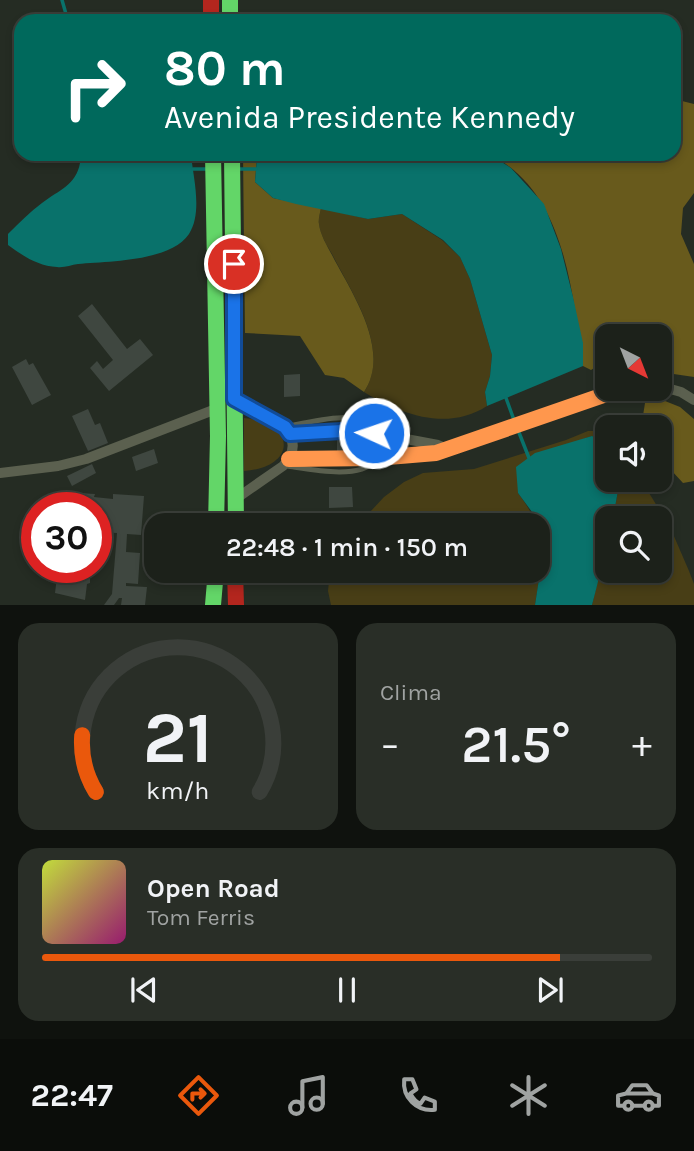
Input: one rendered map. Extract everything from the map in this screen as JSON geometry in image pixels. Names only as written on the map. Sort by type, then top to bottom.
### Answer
[{"type":"main road","points":[[213,161],[216,513]]},
{"type":"main road","points":[[232,161],[236,513]]},
{"type":"main road","points":[[286,462],[436,453],[595,399]]},
{"type":"main road","points":[[213,605],[215,583]]},
{"type":"main road","points":[[235,583],[236,605]]},
{"type":"street","points":[[672,389],[694,400]]},
{"type":"street","points":[[234,399],[288,431],[374,433],[445,448]]},
{"type":"street","points":[[0,473],[58,466],[86,459],[216,409]]},
{"type":"street","points":[[237,498],[286,462],[292,451],[288,431]]},
{"type":"street","points":[[374,433],[376,458]]},
{"type":"shaded area","points":[[681,101],[694,104],[694,193],[683,208],[681,234],[694,264],[694,377],[672,374],[672,324],[595,324],[595,368],[591,370],[583,366],[575,307],[561,246],[550,218],[535,193],[515,171],[500,161],[681,161]]},
{"type":"shaded area","points":[[243,161],[257,161],[255,182],[273,198],[321,208],[319,222],[322,236],[366,322],[373,358],[371,376],[364,392],[344,378],[325,375],[300,336],[245,333]]},
{"type":"shaded area","points":[[321,208],[368,219],[402,214],[442,240],[460,257],[470,279],[492,355],[485,392],[487,406],[472,414],[440,419],[408,413],[364,392],[371,375],[371,339],[358,303],[322,236],[319,222]]},
{"type":"shaded area","points":[[665,401],[680,407],[694,419],[694,481],[683,483],[672,471],[672,415],[643,415],[645,403]]},
{"type":"shaded area","points":[[244,418],[274,428],[281,436],[284,445],[274,462],[244,471]]},
{"type":"shaded area","points":[[595,431],[595,437],[572,443],[518,493],[530,513],[359,513],[370,512],[404,482],[423,473],[474,469]]},
{"type":"shaded area","points":[[618,492],[648,492],[657,506],[615,506]]},
{"type":"shaded area","points":[[672,532],[694,584],[694,605],[592,605],[597,583],[672,583]]},
{"type":"shaded area","points":[[329,583],[538,583],[535,605],[331,605]]},
{"type":"water","points":[[79,161],[192,161],[196,215],[189,234],[168,250],[153,255],[62,267],[37,262],[8,245],[8,234],[33,210],[71,182]]},
{"type":"water","points":[[257,161],[500,161],[511,168],[544,204],[561,249],[573,297],[583,343],[583,366],[487,406],[485,392],[492,355],[470,279],[460,257],[443,240],[402,214],[368,219],[296,204],[273,198],[255,182]]},
{"type":"water","points":[[592,436],[595,438],[595,492],[618,492],[615,506],[595,506],[595,583],[597,583],[592,605],[535,605],[538,583],[550,583],[550,513],[532,513],[518,493],[516,467],[535,453]]},
{"type":"building","points":[[92,304],[127,349],[140,339],[153,355],[109,391],[90,368],[97,361],[103,369],[113,360],[78,316]]},
{"type":"building","points":[[26,359],[29,365],[33,363],[51,395],[32,405],[12,367]]},
{"type":"building","points":[[300,374],[300,396],[284,397],[284,375]]},
{"type":"building","points":[[88,409],[95,425],[100,423],[108,443],[88,451],[72,416]]},
{"type":"building","points":[[337,423],[353,423],[352,466],[337,466]]},
{"type":"building","points":[[154,449],[158,463],[136,471],[132,457]]},
{"type":"building","points":[[92,464],[96,473],[72,486],[67,476]]},
{"type":"building","points":[[329,487],[352,487],[353,507],[329,508]]},
{"type":"building","points":[[113,494],[144,496],[141,535],[127,534],[126,552],[140,553],[138,584],[126,583],[126,586],[147,587],[145,605],[121,605],[122,598],[119,598],[114,605],[104,605],[112,594],[117,533],[112,533]]},
{"type":"building","points":[[56,583],[90,583],[87,584],[85,600],[55,593]]},
{"type":"waterway","points":[[62,0],[66,14]]},
{"type":"waterway","points":[[193,169],[207,169]]},
{"type":"waterway","points":[[240,169],[256,169]]},
{"type":"waterway","points":[[506,398],[514,420]]},
{"type":"waterway","points":[[518,430],[529,458]]},
{"type":"traffic: fast","points":[[230,0],[230,14]]},
{"type":"traffic: fast","points":[[213,161],[218,436],[216,513]]},
{"type":"traffic: fast","points":[[232,161],[236,513]]},
{"type":"traffic: fast","points":[[213,605],[215,583]]},
{"type":"traffic: slow","points":[[289,459],[376,458],[436,453],[595,398]]},
{"type":"traffic: jam","points":[[211,0],[211,14]]},
{"type":"traffic: jam","points":[[235,583],[236,605]]},
{"type":"route","points":[[234,264],[234,399],[285,427],[290,434],[342,431],[374,433]]}]
